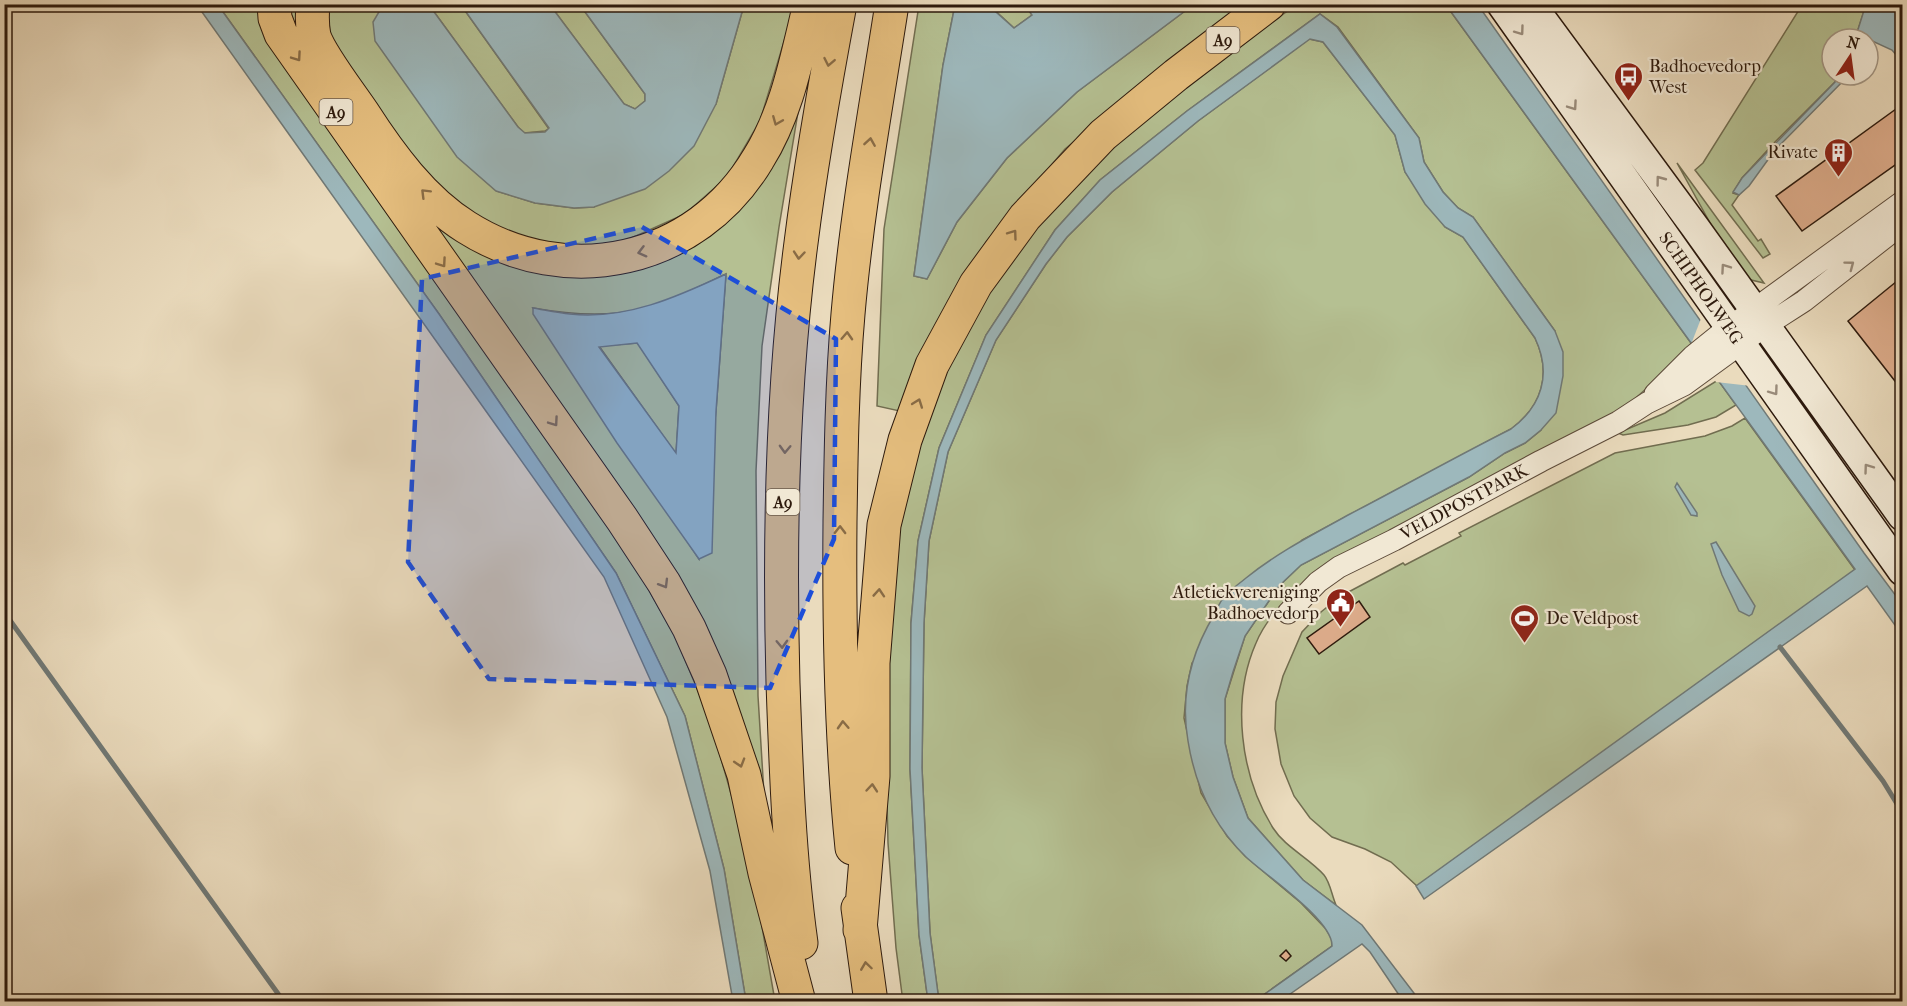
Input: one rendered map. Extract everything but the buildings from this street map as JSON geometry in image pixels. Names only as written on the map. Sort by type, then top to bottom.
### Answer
[{"type":"highway","name":"A9","points":[[274,4],[275,18],[281,34],[622,519],[664,583],[689,628],[710,675],[741,766],[765,873],[799,1002]]},
{"type":"highway","name":"A9","points":[[313,4],[313,25],[317,43],[370,124],[413,181],[439,207],[487,240],[527,255],[570,262],[614,259],[658,248],[695,226],[731,197],[759,159],[778,120],[810,4]]},
{"type":"highway","name":"A9","points":[[809,1002],[798,923],[785,752],[781,562],[786,420],[800,244],[827,69],[840,4]]},
{"type":"highway","name":"A9","points":[[871,1002],[860,930],[846,786],[839,635],[842,421],[848,315],[861,197],[892,4]]},
{"type":"highway","name":"A9","points":[[860,930],[873,777],[873,663],[884,525],[905,440],[932,365],[976,284],[1025,217],[1102,135],[1269,4]]},
{"type":"main road","name":"SCHIPHOLWEG","points":[[1501,4],[1730,339],[1902,571]]},
{"type":"main road","name":"SCHIPHOLWEG","points":[[1531,4],[1695,227],[1902,516]]},
{"type":"street","points":[[1759,318],[1902,202]]},
{"type":"street","points":[[1759,318],[1804,301],[1902,224]]},
{"type":"street","name":"VELDPOSTPARK","points":[[1288,613],[1318,582],[1339,567],[1618,422],[1647,403],[1684,385],[1698,363],[1759,318]]},
{"type":"highlighted area","points":[[642,227],[836,339],[834,539],[770,688],[489,679],[408,562],[422,279]]},
{"type":"green space","points":[[988,4],[1025,5],[1032,15],[1014,28]]},
{"type":"green space","points":[[218,5],[262,5],[626,550],[676,638],[710,720],[751,864],[775,1001],[746,1001],[724,869],[685,716],[616,573],[439,314]]},
{"type":"green space","points":[[290,5],[299,5],[299,20],[485,247],[677,244],[803,82],[762,346],[756,471],[758,696],[764,794],[729,701],[293,40]],"holes":[[[726,274],[716,411],[699,559],[533,308],[585,314],[631,311],[673,298]]]},
{"type":"green space","points":[[329,5],[383,5],[380,7],[458,157],[497,191],[535,203],[574,208],[594,207],[716,104],[744,5],[795,5],[760,121],[727,177],[685,214],[627,240],[575,248],[518,237],[465,210],[415,165],[325,42]]},
{"type":"green space","points":[[429,5],[461,5],[549,129],[524,133],[518,127]]},
{"type":"green space","points":[[550,5],[580,5],[645,94],[645,101],[635,109],[624,104]]},
{"type":"green space","points":[[919,5],[955,5],[943,65],[914,276],[927,279],[957,222],[1007,158],[1077,92],[1193,5],[1242,5],[1065,149],[986,242],[931,338],[904,412],[877,406],[884,229]]},
{"type":"green space","points":[[1296,5],[1446,5],[1691,343],[1688,351],[1618,414],[1311,575],[1280,606],[1266,624],[1248,665],[1243,688],[1243,737],[1247,761],[1253,785],[1273,828],[1284,841],[1324,875],[1336,905],[1303,880],[1248,818],[1233,777],[1225,743],[1225,699],[1245,636],[1279,586],[1301,565],[1469,477],[1505,453],[1525,443],[1541,430],[1555,331],[1473,217],[1458,208],[1443,192],[1424,162],[1419,138],[1338,27],[1320,14],[1187,111],[1100,180],[1055,230],[986,335],[939,448],[918,541],[911,623],[910,769],[919,935],[928,1001],[903,1002],[896,948],[888,843],[886,758],[891,572],[920,425],[989,276],[1105,142]]},
{"type":"green space","points":[[1802,5],[1866,5],[1859,27],[1820,27],[1820,87],[1830,87],[1742,178],[1733,193],[1739,195],[1732,205],[1758,241],[1761,239],[1770,254],[1763,258],[1695,170],[1703,163]]},
{"type":"green space","points":[[1309,39],[1323,42],[1395,135],[1405,172],[1445,227],[1463,237],[1535,338],[1543,364],[1543,377],[1537,400],[1522,420],[1511,429],[1302,540],[1192,663],[1184,718],[1201,793],[1227,836],[1245,856],[1301,903],[1326,929],[1332,939],[1332,946],[1255,1001],[939,1002],[930,933],[922,768],[924,623],[929,541],[948,452],[996,340],[1046,264],[1067,237],[1112,192],[1198,121]]},
{"type":"green space","points":[[1677,163],[1764,283],[1747,279],[1731,261]]},
{"type":"green space","points":[[638,343],[679,406],[676,454],[599,346]]},
{"type":"green space","points":[[1718,380],[1736,405],[1716,417],[1688,425],[1623,435],[1618,433],[1665,413]]},
{"type":"green space","name":"De Veldpost","points":[[1745,418],[1855,570],[1417,886],[1391,862],[1365,849],[1332,837],[1310,818],[1294,796],[1281,764],[1275,729],[1276,702],[1283,676],[1302,632],[1321,612],[1341,596],[1461,536],[1459,533],[1615,453],[1705,436],[1732,426]]},
{"type":"water","points":[[1866,4],[1902,5],[1902,62],[1892,50],[1880,44],[1880,27],[1859,27]]},
{"type":"water","points":[[197,5],[218,5],[439,314],[616,573],[685,716],[724,869],[746,1001],[733,1001],[710,871],[667,717],[604,577]]},
{"type":"water","points":[[383,5],[429,5],[518,127],[525,133],[545,132],[549,128],[461,5],[550,5],[624,104],[635,109],[645,101],[645,94],[580,5],[744,5],[716,104],[694,146],[669,171],[645,189],[594,207],[574,208],[535,203],[496,191],[457,157],[375,41],[373,22]]},
{"type":"water","points":[[955,5],[988,5],[1014,28],[1032,15],[1025,5],[1193,5],[1077,92],[1007,158],[957,222],[927,279],[914,276],[943,65]]},
{"type":"water","points":[[1446,5],[1478,5],[1902,604],[1902,635],[1867,586],[1424,899],[1416,886],[1855,569]]},
{"type":"water","points":[[1320,14],[1337,27],[1419,138],[1424,162],[1443,192],[1458,208],[1473,217],[1555,331],[1563,352],[1563,376],[1556,413],[1541,430],[1525,443],[1505,453],[1469,477],[1301,565],[1279,586],[1245,636],[1225,699],[1225,743],[1233,777],[1248,818],[1303,880],[1362,925],[1420,1001],[1403,1001],[1370,952],[1362,944],[1280,1001],[1255,1001],[1332,946],[1329,935],[1310,911],[1246,857],[1224,832],[1207,804],[1195,773],[1186,724],[1186,692],[1193,661],[1219,605],[1230,591],[1296,544],[1511,429],[1522,420],[1537,400],[1543,377],[1543,364],[1535,338],[1463,237],[1445,227],[1425,204],[1405,172],[1395,135],[1323,42],[1310,39],[1198,121],[1112,192],[1067,237],[1046,264],[996,340],[948,452],[929,541],[924,623],[922,768],[930,933],[939,1001],[928,1001],[919,935],[910,769],[911,623],[918,541],[939,448],[986,335],[1055,230],[1100,180],[1187,111]]},
{"type":"water","points":[[1830,87],[1837,87],[1775,150],[1749,186],[1739,195],[1733,192],[1742,178]]},
{"type":"water","points":[[726,274],[716,411],[712,553],[699,559],[617,443],[533,314],[533,308],[570,314],[611,314],[651,305]],"holes":[[[637,343],[679,406],[676,453],[599,347]]]},
{"type":"water","points":[[1677,483],[1697,516],[1691,515],[1675,487]]},
{"type":"water","points":[[1716,542],[1755,606],[1749,616],[1739,611],[1722,575],[1711,544]]},
{"type":"pier","points":[[1702,316],[1751,386],[1716,382],[1690,347]]},
{"type":"waterway","points":[[4,612],[284,1002]]},
{"type":"waterway","points":[[1780,647],[1883,781],[1902,812]]},
{"type":"place","name":"Badhoevedorp West","points":[[1628,102]]},
{"type":"place","name":"Rivate","points":[[1839,178]]},
{"type":"place","name":"Atletiekvereniging Badhoevedorp","points":[[1340,628]]},
{"type":"place","name":"De Veldpost","points":[[1525,644]]}]
